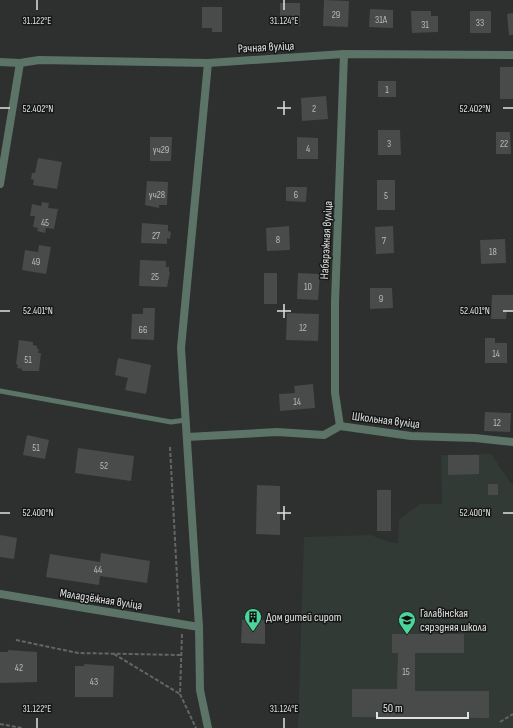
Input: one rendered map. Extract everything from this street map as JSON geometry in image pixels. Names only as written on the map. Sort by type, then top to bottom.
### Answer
[{"type":"street","name":"Рачная вуліца","points":[[0,62],[20,63],[39,60],[208,63],[344,54],[513,55]]},
{"type":"street","name":"Набярэжная вуліца","points":[[340,426],[335,394],[335,302],[344,54]]},
{"type":"street","points":[[0,184],[20,63]]},
{"type":"street","points":[[208,63],[181,348],[199,627],[200,690],[208,728]]},
{"type":"street","name":"Школьная вуліца","points":[[187,437],[277,432],[324,435],[340,426],[411,436],[475,438],[513,442]]},
{"type":"street","name":"Маладзёжная вуліца","points":[[0,594],[199,627]]},
{"type":"lane","points":[[0,391],[171,422],[186,420]]},
{"type":"path","points":[[170,447],[182,631],[180,694],[196,728]]},
{"type":"path","points":[[16,640],[78,653],[181,655]]},
{"type":"path","points":[[113,654],[180,694]]},
{"type":"path","points":[[500,722],[513,714]]},
{"type":"path","points":[[0,724],[22,728]]},
{"type":"shaded area","name":"Галавінская сярэдняя школа","points":[[491,454],[513,486],[513,728],[298,728],[304,537],[371,535],[389,542],[398,543],[399,519],[420,504],[442,504],[441,455]]},
{"type":"building","points":[[324,0],[349,1],[348,27],[323,26]]},
{"type":"building","points":[[280,3],[300,3],[300,26],[280,23]]},
{"type":"building","points":[[202,7],[222,7],[222,32],[212,32],[212,28],[202,28]]},
{"type":"building","points":[[370,9],[393,10],[393,28],[369,27]]},
{"type":"building","points":[[411,11],[431,11],[431,16],[438,16],[438,32],[412,33]]},
{"type":"building","points":[[470,11],[491,11],[491,33],[470,33]]},
{"type":"building","points":[[513,13],[513,35],[509,35],[507,14]]},
{"type":"building","points":[[500,67],[513,67],[513,99],[500,99]]},
{"type":"building","points":[[378,81],[396,81],[396,97],[378,97]]},
{"type":"building","points":[[326,96],[328,119],[302,121],[301,98]]},
{"type":"building","points":[[378,130],[400,130],[401,155],[378,155]]},
{"type":"building","points":[[496,132],[510,132],[511,154],[496,154]]},
{"type":"building","points":[[150,137],[172,137],[171,161],[150,161]]},
{"type":"building","points":[[297,137],[318,138],[318,159],[297,159]]},
{"type":"building","points":[[38,158],[62,162],[57,189],[33,185],[34,180],[31,179],[32,173],[35,173]]},
{"type":"building","points":[[377,180],[395,180],[395,210],[377,210]]},
{"type":"building","points":[[147,181],[168,182],[167,205],[159,205],[159,208],[145,205]]},
{"type":"building","points":[[286,187],[307,187],[306,202],[286,201]]},
{"type":"building","points":[[42,202],[49,203],[48,208],[58,209],[54,229],[46,228],[45,233],[37,231],[38,228],[33,227],[35,216],[30,216],[32,204],[41,206]]},
{"type":"building","points":[[142,223],[168,225],[168,231],[171,232],[170,239],[167,238],[167,244],[141,243]]},
{"type":"building","points":[[289,226],[290,250],[267,251],[266,228]]},
{"type":"building","points":[[393,226],[394,253],[376,254],[375,227]]},
{"type":"building","points":[[505,239],[506,263],[481,264],[480,240]]},
{"type":"building","points":[[39,245],[51,247],[46,274],[22,270],[25,250],[38,252]]},
{"type":"building","points":[[140,260],[166,261],[166,267],[169,267],[170,272],[167,287],[139,286]]},
{"type":"building","points":[[264,273],[277,273],[277,304],[264,304]]},
{"type":"building","points":[[298,273],[320,274],[318,300],[297,299]]},
{"type":"building","points":[[370,288],[392,288],[393,308],[370,309]]},
{"type":"building","points":[[492,295],[513,295],[513,310],[507,310],[506,319],[491,319]]},
{"type":"building","points":[[143,308],[155,308],[154,340],[131,339],[132,314],[143,314]]},
{"type":"building","points":[[287,313],[319,314],[318,341],[286,340]]},
{"type":"building","points":[[485,338],[495,338],[495,343],[507,343],[507,363],[485,363]]},
{"type":"building","points":[[19,340],[33,342],[33,345],[37,346],[37,349],[39,349],[38,353],[41,353],[39,371],[22,371],[22,369],[17,368],[18,365],[16,364]]},
{"type":"building","points":[[118,358],[151,365],[146,394],[125,390],[128,378],[115,375]]},
{"type":"building","points":[[313,384],[315,408],[280,411],[279,394],[295,393],[294,386]]},
{"type":"building","points":[[485,412],[511,413],[510,432],[484,431]]},
{"type":"building","points":[[27,435],[49,440],[45,459],[23,455]]},
{"type":"building","points":[[78,448],[134,456],[131,481],[75,473]]},
{"type":"building","points":[[448,455],[479,455],[479,474],[448,475]]},
{"type":"building","points":[[488,484],[498,484],[498,495],[488,495]]},
{"type":"building","points":[[257,485],[280,486],[280,535],[256,534]]},
{"type":"building","points":[[377,490],[391,490],[391,531],[377,531]]},
{"type":"building","points":[[0,535],[17,538],[14,559],[0,557]]},
{"type":"building","points":[[101,553],[150,561],[147,583],[100,576],[99,585],[46,577],[50,554],[100,562]]},
{"type":"building","name":"Дом дитей сирот","points":[[242,620],[265,620],[265,644],[241,643]]},
{"type":"building","points":[[392,634],[464,634],[464,653],[415,653],[415,691],[489,691],[489,718],[352,717],[352,689],[397,689],[398,653],[392,653]]},
{"type":"building","points":[[8,650],[37,652],[37,682],[0,683],[0,652],[8,652]]},
{"type":"building","points":[[84,664],[114,666],[113,697],[75,697],[75,666],[84,666]]},
{"type":"place","name":"Дом дитей сирот","points":[[253,632]]},
{"type":"place","name":"Галавінская сярэдняя школа","points":[[407,635]]}]
